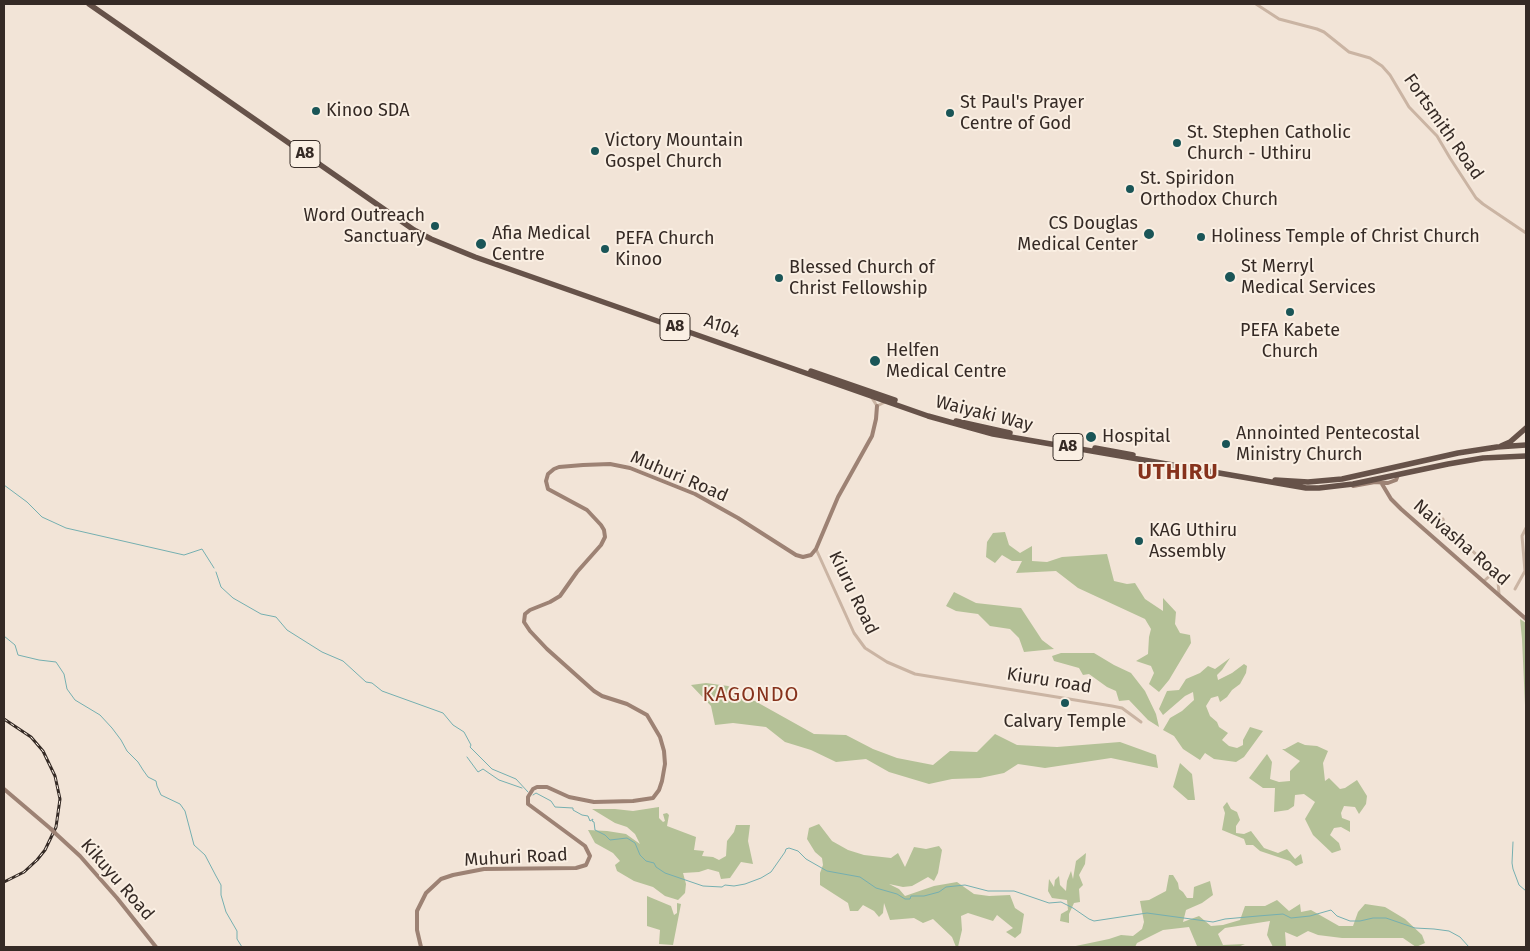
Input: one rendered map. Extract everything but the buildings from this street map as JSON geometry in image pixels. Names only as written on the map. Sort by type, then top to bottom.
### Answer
[{"type":"highway","name":"A8","points":[[89,4],[414,230],[446,246],[825,377]]},
{"type":"highway","name":"A8","points":[[95,4],[418,227],[449,244],[535,276]]},
{"type":"highway","name":"Waiyaki Way","points":[[825,377],[928,416],[992,434],[1285,485],[1322,488],[1342,486],[1483,458],[1526,456]]},
{"type":"highway","name":"Waiyaki Way","points":[[825,377],[936,415],[980,427],[1263,478],[1291,481],[1342,479],[1449,455],[1497,448]]},
{"type":"highway","points":[[1497,448],[1510,442],[1526,428]]},
{"type":"highway","name":"A8","points":[[1497,448],[1526,445]]},
{"type":"main road","points":[[816,549],[829,516],[872,436],[877,406]]},
{"type":"main road","name":"Muhuri Road","points":[[420,947],[417,930],[417,911],[426,893],[441,879],[484,869],[576,868],[586,865],[589,859],[589,852],[582,842],[528,804],[529,794],[533,789],[547,787],[574,799],[594,802],[634,801],[653,798],[659,790],[662,781],[665,764],[664,751],[660,737],[647,715],[627,704],[602,696],[594,691],[547,648],[524,622],[525,614],[530,610],[560,596],[577,572],[602,545],[605,537],[601,525],[586,510],[548,489],[546,481],[551,472],[559,468],[583,464],[610,464],[630,468],[695,494],[738,518],[796,555],[803,557],[811,555],[816,549]]},
{"type":"main road","points":[[1322,488],[1342,488],[1376,482],[1382,484],[1396,480],[1398,475]]},
{"type":"main road","name":"Naivasha Road","points":[[1382,484],[1391,499],[1401,509],[1526,618]]},
{"type":"main road","name":"Kikuyu Road","points":[[4,789],[80,856],[156,947]]},
{"type":"street","name":"Fortsmith Road","points":[[1256,4],[1279,19],[1324,32],[1349,52],[1370,58],[1382,66],[1390,75],[1410,107],[1437,136],[1476,198],[1526,233]]},
{"type":"street","points":[[869,394],[877,406],[882,402],[888,402]]},
{"type":"street","points":[[1443,519],[1444,523],[1494,572],[1498,581],[1499,594]]},
{"type":"street","points":[[1515,589],[1525,571],[1522,536],[1526,528]]},
{"type":"street","name":"Kiuru Road","points":[[816,549],[854,633],[865,648],[887,662],[910,673],[948,679]]},
{"type":"street","points":[[1484,581],[1494,572]]},
{"type":"street","name":"Kiuru road","points":[[948,679],[1014,691],[1092,701],[1122,708],[1141,722]]},
{"type":"green space","points":[[1005,532],[1009,545],[1020,553],[1032,546],[1032,561],[1047,562],[1062,557],[1107,554],[1114,581],[1127,584],[1135,583],[1145,599],[1163,611],[1163,598],[1176,612],[1175,624],[1180,633],[1190,635],[1191,643],[1169,680],[1159,692],[1149,684],[1154,673],[1151,666],[1136,661],[1148,654],[1151,629],[1145,619],[1078,588],[1056,571],[1016,573],[1022,561],[1012,561],[1002,555],[995,563],[986,557],[987,542],[993,533]]},
{"type":"green space","points":[[954,592],[976,603],[1021,608],[1042,640],[1054,649],[1024,652],[1019,638],[1010,629],[990,626],[978,614],[956,611],[946,606]]},
{"type":"green space","points":[[1520,619],[1526,623],[1526,727],[1522,639]]},
{"type":"green space","points":[[1061,653],[1094,653],[1131,673],[1145,691],[1156,714],[1159,727],[1148,720],[1129,700],[1119,701],[1116,691],[1089,674],[1083,675],[1079,668],[1054,661],[1052,656]]},
{"type":"green space","points":[[1230,658],[1217,675],[1218,680],[1244,664],[1247,666],[1246,673],[1240,684],[1220,702],[1218,696],[1211,698],[1206,706],[1210,716],[1217,722],[1219,727],[1228,733],[1222,740],[1229,746],[1237,748],[1243,745],[1243,740],[1250,727],[1263,731],[1244,757],[1236,762],[1214,759],[1205,753],[1200,760],[1183,749],[1174,736],[1163,730],[1170,718],[1182,711],[1194,700],[1193,692],[1185,696],[1163,715],[1159,709],[1167,691],[1179,690],[1186,679],[1200,673],[1208,666],[1215,669]]},
{"type":"green space","points":[[706,683],[728,686],[814,734],[846,735],[873,749],[897,758],[933,765],[950,751],[977,752],[995,734],[1017,745],[1057,747],[1120,742],[1156,755],[1158,768],[1111,758],[1045,768],[1018,764],[1004,773],[980,778],[952,779],[929,784],[889,772],[866,759],[836,762],[811,750],[785,742],[766,727],[733,723],[715,725],[711,706],[691,685]]},
{"type":"green space","points":[[1298,742],[1317,746],[1328,751],[1323,763],[1325,781],[1329,778],[1340,789],[1357,780],[1367,796],[1366,804],[1359,814],[1355,807],[1344,806],[1341,813],[1342,818],[1350,821],[1350,832],[1341,827],[1334,828],[1330,835],[1339,843],[1341,850],[1332,853],[1313,835],[1305,819],[1315,802],[1304,794],[1295,795],[1294,806],[1288,810],[1274,812],[1275,788],[1263,788],[1249,778],[1267,754],[1272,762],[1270,779],[1279,782],[1290,781],[1290,771],[1300,761],[1282,749]]},
{"type":"green space","points":[[1180,763],[1192,774],[1195,800],[1188,800],[1173,787]]},
{"type":"green space","points":[[1227,802],[1231,809],[1237,812],[1240,820],[1236,826],[1236,833],[1244,834],[1251,831],[1264,848],[1278,853],[1287,849],[1295,859],[1301,854],[1303,863],[1296,866],[1290,861],[1260,851],[1253,845],[1246,845],[1244,839],[1222,830],[1225,813],[1223,807]]},
{"type":"green space","points":[[659,807],[659,818],[663,822],[665,821],[663,814],[667,813],[669,815],[667,826],[696,837],[694,850],[704,851],[702,856],[713,857],[719,860],[726,856],[727,841],[734,832],[736,825],[750,825],[748,841],[753,864],[741,862],[730,878],[721,879],[719,872],[708,869],[699,872],[683,873],[686,884],[685,893],[678,900],[665,896],[653,887],[634,881],[617,871],[615,865],[620,861],[613,853],[595,843],[588,830],[626,834],[640,844],[635,834],[627,827],[615,823],[592,809],[633,811]]},
{"type":"green space","points":[[819,824],[832,841],[848,850],[864,855],[891,858],[898,853],[905,867],[914,847],[926,849],[939,846],[942,850],[938,873],[934,881],[928,877],[912,886],[903,887],[889,884],[899,889],[905,896],[934,886],[957,882],[974,894],[989,896],[1010,895],[1015,908],[1024,914],[1021,933],[1015,938],[1006,932],[1013,928],[997,915],[993,921],[968,913],[961,916],[962,930],[958,947],[956,947],[952,937],[933,919],[923,923],[914,918],[890,920],[884,903],[883,913],[879,917],[874,911],[863,905],[858,911],[850,911],[848,903],[820,885],[820,873],[823,865],[822,858],[815,852],[807,839],[809,828]]},
{"type":"green space","points":[[1086,853],[1085,864],[1079,875],[1083,885],[1079,889],[1080,902],[1074,903],[1069,914],[1069,923],[1060,921],[1061,914],[1068,910],[1067,900],[1052,898],[1048,891],[1049,879],[1054,887],[1055,880],[1059,876],[1060,885],[1066,891],[1071,871],[1073,879],[1076,861]]},
{"type":"green space","points":[[1169,875],[1173,875],[1179,889],[1187,898],[1193,898],[1194,887],[1210,881],[1213,895],[1202,903],[1186,910],[1183,922],[1199,916],[1211,926],[1223,925],[1240,920],[1245,906],[1265,906],[1277,900],[1289,911],[1300,904],[1301,912],[1311,910],[1339,926],[1353,926],[1358,912],[1365,904],[1385,907],[1405,919],[1422,935],[1425,943],[1416,947],[1403,938],[1342,938],[1318,935],[1308,931],[1297,937],[1285,932],[1286,946],[1273,947],[1267,935],[1270,921],[1225,928],[1218,934],[1223,945],[1245,944],[1238,947],[1197,946],[1189,927],[1163,930],[1137,943],[1135,947],[1071,947],[1121,935],[1133,936],[1142,929],[1144,922],[1140,901],[1149,900],[1166,891]]},
{"type":"green space","points":[[647,896],[671,906],[674,915],[677,913],[677,903],[681,904],[673,945],[659,944],[660,930],[647,926]]},
{"type":"waterway","points":[[4,485],[27,502],[42,517],[66,528],[184,555],[202,549],[214,568]]},
{"type":"waterway","points":[[216,572],[221,587],[233,598],[261,614],[276,617],[287,630],[322,652],[343,661],[366,682],[372,683],[382,691],[443,713],[453,725],[464,732],[471,745],[470,747],[492,769],[516,779],[528,792]]},
{"type":"waterway","points":[[4,636],[15,645],[18,655],[56,662],[64,674],[67,689],[75,700],[100,715],[112,728],[127,751],[138,762],[148,777],[156,781],[161,795],[180,804],[185,811],[194,845],[205,855],[221,885],[221,895],[226,912],[237,931],[237,939],[242,947]]},
{"type":"waterway","points":[[467,757],[478,772],[483,769],[499,780],[522,788]]},
{"type":"waterway","points":[[533,795],[536,793],[551,801],[555,807],[573,808],[573,810],[582,815],[588,816],[590,821],[593,819],[595,830],[610,840],[627,838],[635,843],[640,855],[646,861],[654,863],[656,867],[665,873],[703,886],[734,886],[761,878],[771,872],[786,849],[789,848],[798,851],[806,859],[827,871],[860,877],[876,888],[897,894],[905,899],[910,899],[911,896],[924,896],[939,892],[946,887],[965,885],[988,891],[1014,891],[1049,903],[1061,902],[1094,921],[1147,913],[1213,922],[1225,919],[1283,914],[1291,918],[1310,916],[1331,910],[1337,916],[1350,921],[1386,918],[1415,928],[1449,931],[1460,937],[1469,947]]},
{"type":"waterway","points":[[1513,842],[1513,869],[1519,885],[1526,891]]},
{"type":"railway","points":[[4,719],[31,737],[43,751],[55,776],[60,799],[56,827],[45,850],[24,872],[4,882]]},
{"type":"place","name":"Kinoo SDA","points":[[316,111]]},
{"type":"place","name":"St Paul's Prayer Centre of God","points":[[950,113]]},
{"type":"place","name":"St. Stephen Catholic Church - Uthiru","points":[[1177,143]]},
{"type":"place","name":"Victory Mountain Gospel Church","points":[[595,151]]},
{"type":"place","name":"St. Spiridon Orthodox Church","points":[[1130,189]]},
{"type":"place","name":"Word Outreach Sanctuary","points":[[435,226]]},
{"type":"place","name":"CS Douglas Medical Center","points":[[1149,234]]},
{"type":"place","name":"Holiness Temple of Christ Church","points":[[1201,237]]},
{"type":"place","name":"Afia Medical Centre","points":[[481,244]]},
{"type":"place","name":"PEFA Church Kinoo","points":[[605,249]]},
{"type":"place","name":"St Merryl Medical Services","points":[[1230,277]]},
{"type":"place","name":"Blessed Church of Christ Fellowship","points":[[779,278]]},
{"type":"place","name":"PEFA Kabete Church","points":[[1290,312]]},
{"type":"place","name":"Helfen Medical Centre","points":[[875,361]]},
{"type":"place","name":"Hospital","points":[[1091,437]]},
{"type":"place","name":"Annointed Pentecostal Ministry Church","points":[[1226,444]]},
{"type":"place","name":"KAG Uthiru Assembly","points":[[1139,541]]},
{"type":"place","name":"Calvary Temple","points":[[1065,703]]},
{"type":"district","name":"UTHIRU","points":[[1178,473]]},
{"type":"district","name":"KAGONDO","points":[[751,695]]}]
